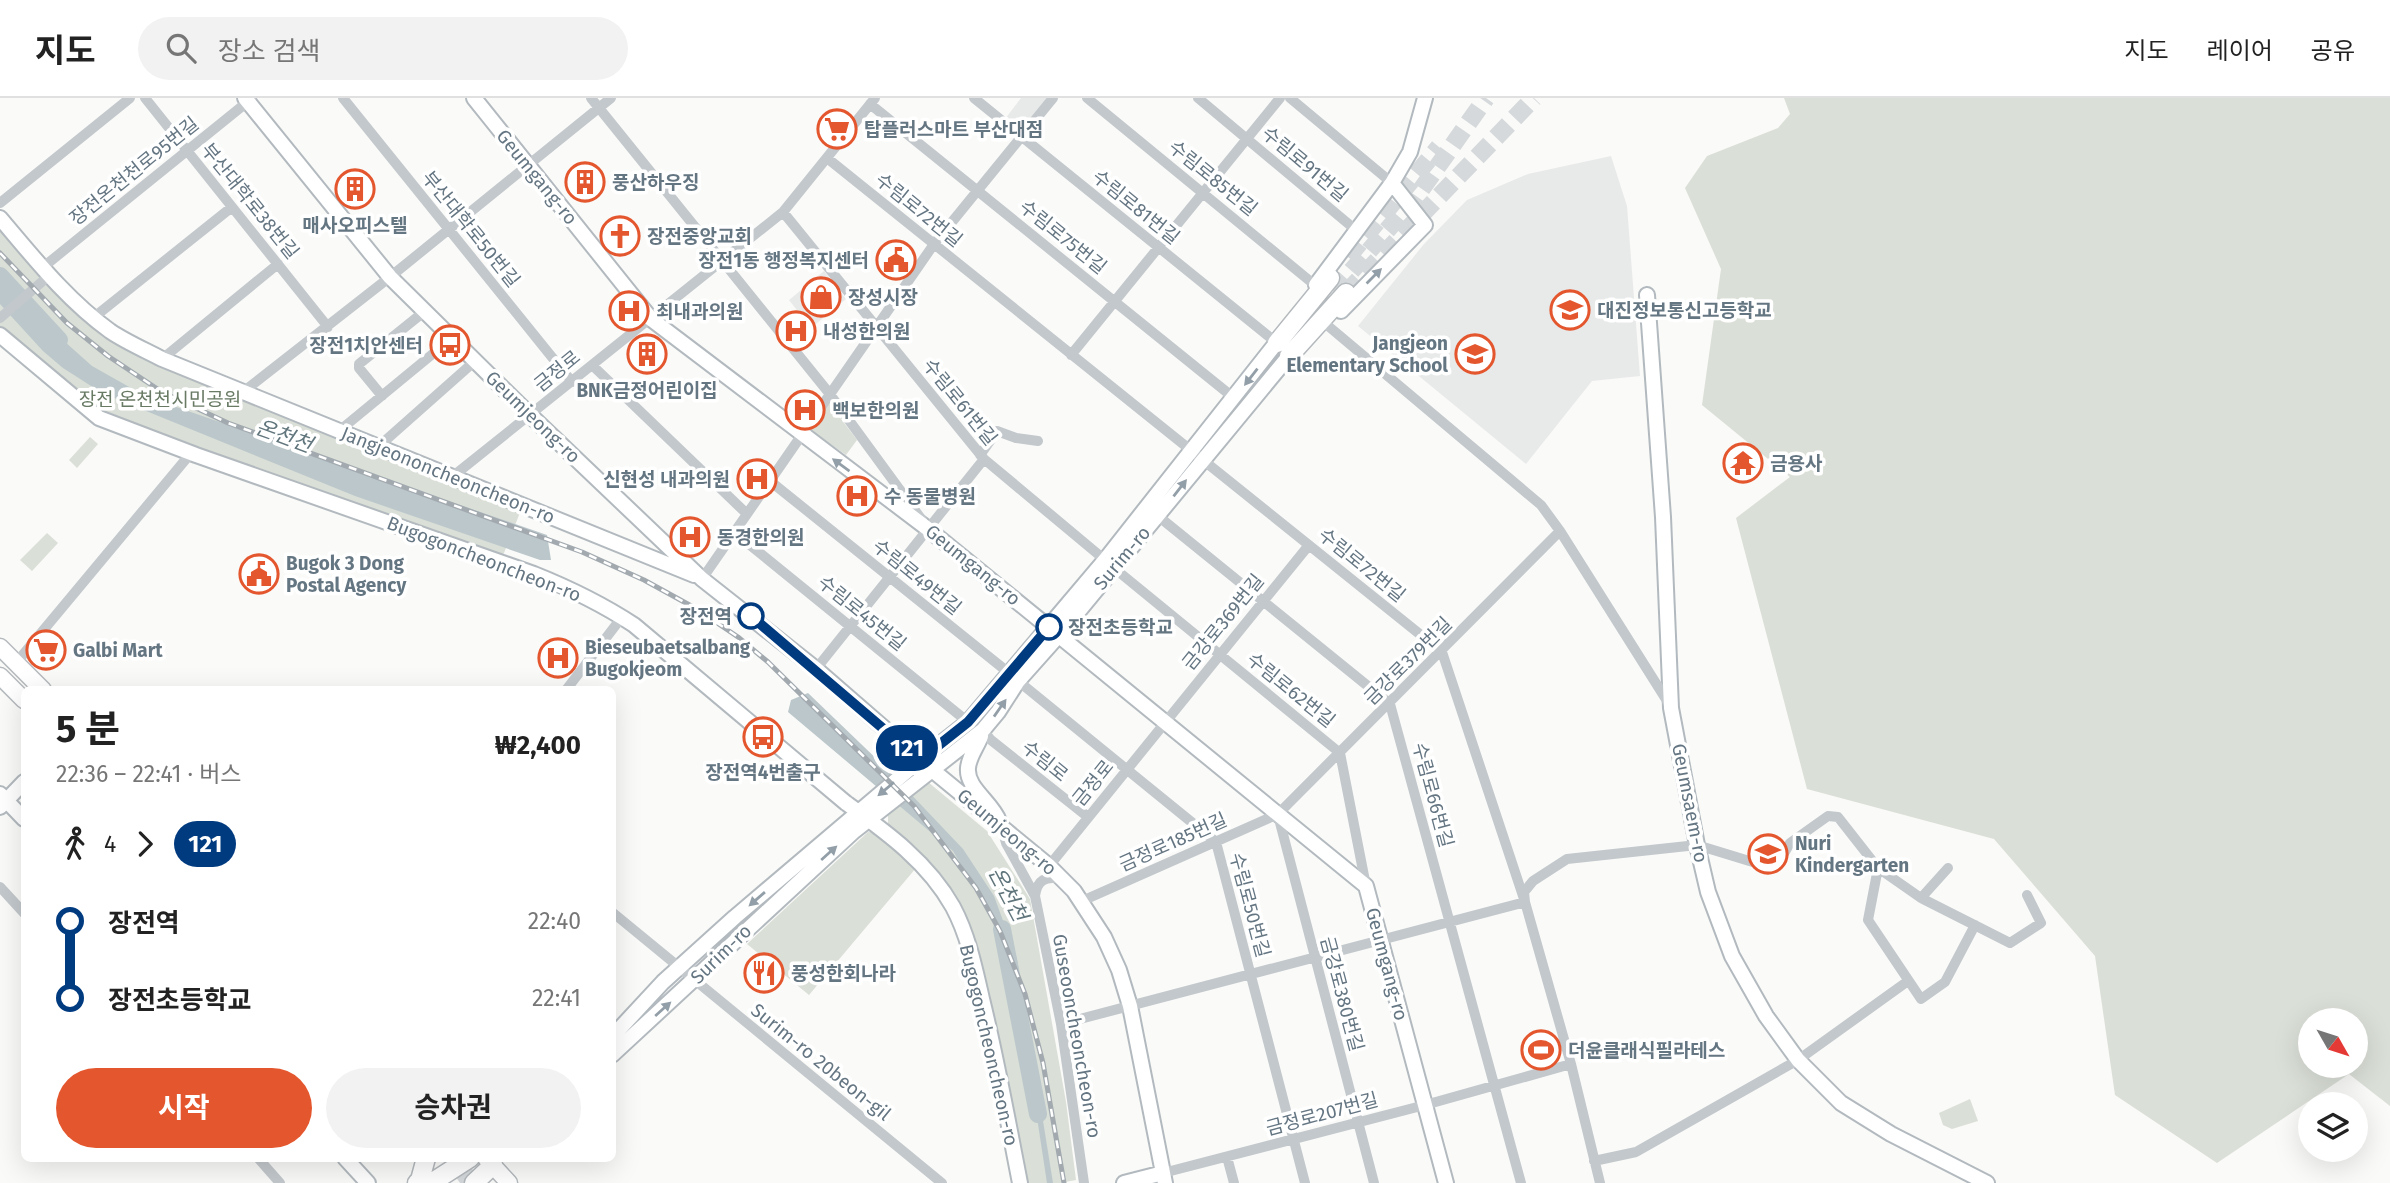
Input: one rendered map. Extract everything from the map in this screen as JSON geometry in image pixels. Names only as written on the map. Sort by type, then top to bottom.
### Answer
[{"type":"highway","points":[[1283,349],[1323,282]]},
{"type":"highway","points":[[1283,349],[1326,320],[1346,293]]},
{"type":"highway","points":[[417,1183],[425,1162]]},
{"type":"highway","points":[[431,1183],[462,1162]]},
{"type":"highway","points":[[479,1181],[492,1162]]},
{"type":"main road","name":"Geumgang-ro","points":[[474,98],[651,319],[928,529],[1366,886],[1446,1183]]},
{"type":"main road","points":[[1323,282],[1392,183],[1410,152],[1425,98]]},
{"type":"main road","name":"Geumjeong-ro","points":[[248,99],[390,277],[530,415],[702,579],[816,669],[925,764],[1049,866],[1082,901],[1104,937],[1119,970],[1130,1006],[1164,1178]]},
{"type":"main road","points":[[1326,320],[1425,225],[1392,183]]},
{"type":"main road","name":"Jangjeononcheoncheon-ro","points":[[0,218],[45,275],[93,318],[128,342],[162,359],[702,579]]},
{"type":"main road","name":"Geumsaem-ro","points":[[1647,295],[1663,517],[1671,708],[1708,892],[1732,956],[1766,1016],[1798,1060],[1841,1103],[1891,1134],[1986,1183]]},
{"type":"main road","name":"Bugogoncheoncheon-ro","points":[[0,335],[96,416],[191,453],[534,574],[569,588],[622,617],[867,813],[922,865],[953,907],[970,951],[991,1035],[1020,1183]]},
{"type":"main road","name":"Surim-ro","points":[[1109,564],[1158,516],[1234,398],[1283,349]]},
{"type":"main road","name":"Surim-ro","points":[[616,1033],[679,968],[913,775],[1013,677],[1054,631],[1283,349]]},
{"type":"main road","points":[[0,648],[39,686]]},
{"type":"main road","points":[[0,676],[21,697]]},
{"type":"main road","name":"Surim-ro","points":[[925,764],[964,747],[983,730],[998,712],[1013,677]]},
{"type":"main road","points":[[983,730],[968,769],[970,781],[994,808],[1001,826]]},
{"type":"main road","points":[[21,784],[2,800],[21,816]]},
{"type":"main road","name":"Surim-ro","points":[[616,1051],[867,813]]},
{"type":"main road","points":[[349,1162],[368,1183]]},
{"type":"main road","points":[[466,1162],[479,1181]]},
{"type":"main road","points":[[494,1162],[509,1183]]},
{"type":"main road","points":[[1124,1183],[1164,1178]]},
{"type":"street","points":[[0,203],[130,98]]},
{"type":"street","name":"부산대학로38번길","points":[[145,98],[328,327]]},
{"type":"street","name":"부산대학로50번길","points":[[343,98],[572,382]]},
{"type":"street","points":[[591,98],[829,393],[928,529]]},
{"type":"street","points":[[243,392],[328,327],[611,98]]},
{"type":"street","name":"수림로81번길","points":[[974,98],[1283,349]]},
{"type":"street","points":[[702,579],[934,244],[1053,98]]},
{"type":"street","name":"수림로85번길","points":[[1087,98],[1203,192],[1323,282]]},
{"type":"street","name":"수림로91번길","points":[[1198,98],[1357,231]]},
{"type":"street","points":[[1072,355],[1280,98]]},
{"type":"street","points":[[1290,98],[1392,183]]},
{"type":"street","name":"장전온천천로95번길","points":[[0,318],[186,149],[248,99]]},
{"type":"street","name":"금정로","points":[[452,477],[783,212],[872,101]]},
{"type":"street","name":"수림로75번길","points":[[872,101],[1234,398]]},
{"type":"street","name":"수림로72번길","points":[[827,158],[1442,652]]},
{"type":"street","points":[[93,318],[232,207]]},
{"type":"street","name":"수림로61번길","points":[[783,212],[982,457],[1109,564]]},
{"type":"street","points":[[162,359],[278,264]]},
{"type":"street","points":[[382,396],[359,368],[359,364],[425,311]]},
{"type":"street","points":[[1326,320],[1541,505],[1671,708]]},
{"type":"street","points":[[340,431],[452,338]]},
{"type":"street","points":[[378,447],[475,361]]},
{"type":"street","points":[[593,366],[747,514]]},
{"type":"street","points":[[816,669],[928,529],[998,431],[1016,438],[1038,441]]},
{"type":"street","points":[[16,663],[191,453]]},
{"type":"street","name":"수림로49번길","points":[[770,481],[1013,677]]},
{"type":"street","points":[[1158,516],[1390,704]]},
{"type":"street","name":"금강로379번길","points":[[1278,814],[1560,531]]},
{"type":"street","name":"수림로45번길","points":[[734,532],[968,722]]},
{"type":"street","name":"금강로369번길","points":[[1165,722],[1309,545]]},
{"type":"street","name":"수림로62번길","points":[[1109,564],[1340,753],[1366,886]]},
{"type":"street","points":[[569,686],[622,617]]},
{"type":"street","points":[[1442,652],[1525,902],[1571,1064],[1601,1183]]},
{"type":"street","name":"수림로50번길","points":[[1013,677],[1216,842],[1304,1183]]},
{"type":"street","name":"수림로66번길","points":[[1390,704],[1521,1183]]},
{"type":"street","name":"금정로","points":[[1049,866],[1165,722]]},
{"type":"street","name":"수림로","points":[[983,730],[991,740],[1088,817]]},
{"type":"street","name":"금정로185번길","points":[[1082,901],[1278,814]]},
{"type":"street","name":"금강로380번길","points":[[1278,814],[1374,1183]]},
{"type":"street","points":[[1525,902],[1524,892],[1534,881],[1567,859],[1697,845],[1769,867],[1783,857],[1790,843],[1828,816],[1838,817],[1878,868],[1921,898],[2011,943],[2041,922],[2027,895]]},
{"type":"street","name":"Guseooncheoncheon-ro","points":[[1001,826],[1006,843],[1035,896],[1061,1024],[1084,1183]]},
{"type":"street","points":[[1878,868],[1868,920],[1921,999],[1945,982],[1975,925]]},
{"type":"street","points":[[1921,898],[1948,868]]},
{"type":"street","points":[[1035,896],[1036,887],[1042,879],[1051,877],[1064,880]]},
{"type":"street","points":[[0,887],[21,910]]},
{"type":"street","points":[[1061,1024],[1525,902]]},
{"type":"street","name":"Surim-ro 20beon-gil","points":[[616,915],[942,1183]]},
{"type":"street","points":[[1594,1161],[1636,1152],[1798,1060],[1908,981]]},
{"type":"street","name":"금정로207번길","points":[[1164,1178],[1227,1157],[1571,1064]]},
{"type":"street","points":[[1227,1157],[1234,1183]]},
{"type":"street","points":[[262,1162],[280,1183]]},
{"type":"street","points":[[410,1183],[418,1162]]},
{"type":"shaded area","points":[[1021,98],[1050,98],[1022,133],[1005,119]]},
{"type":"shaded area","points":[[1611,156],[1627,206],[1640,376],[1592,381],[1526,464],[1358,326],[1424,244],[1467,200],[1528,174]]},
{"type":"shaded area","points":[[824,271],[846,299],[811,328],[789,300]]},
{"type":"shaded area","name":"온천천","points":[[0,284],[92,366],[147,397],[547,535],[551,560],[540,560],[355,496],[102,393],[63,368],[43,351],[0,304]]},
{"type":"shaded area","name":"온천천","points":[[808,693],[886,768],[963,849],[994,896],[1017,959],[1053,1183],[1047,1183],[1026,1016],[1004,936],[953,851],[788,712],[791,700]]},
{"type":"green space","points":[[1784,98],[2390,98],[2390,1106],[2354,1078],[2368,1078],[2368,1008],[2298,1008],[2298,1078],[2343,1078],[2322,1092],[2298,1092],[2298,1108],[2217,1163],[2115,1095],[2095,956],[1994,839],[1807,789],[1736,518],[1790,477],[1702,405],[1721,269],[1685,188],[1707,156],[1778,128],[1790,114]]},
{"type":"green space","name":"장전 온천천시민공원","points":[[0,229],[50,285],[92,325],[124,349],[246,401],[521,510],[504,553],[499,558],[203,451],[98,408],[0,329]]},
{"type":"green space","points":[[829,403],[857,440],[846,455],[811,430]]},
{"type":"green space","points":[[90,437],[98,444],[77,468],[69,460]]},
{"type":"green space","points":[[47,533],[58,543],[32,571],[20,560]]},
{"type":"green space","points":[[928,782],[987,831],[1030,899],[1066,1102],[1076,1180],[1028,1183],[1012,1101],[972,941],[925,863],[888,824],[888,812],[921,784]]},
{"type":"green space","points":[[868,832],[880,833],[916,868],[809,995],[747,944]]},
{"type":"green space","points":[[1970,1099],[1978,1121],[1952,1129],[1943,1125],[1939,1113]]},
{"type":"waterway","name":"온천천","points":[[0,276],[59,340]]},
{"type":"waterway","name":"온천천","points":[[1002,929],[1038,1114]]},
{"type":"tunnel","points":[[1245,393],[1416,197],[1486,98]]},
{"type":"tunnel","points":[[1346,293],[1534,98]]},
{"type":"tunnel","points":[[1348,257],[1439,147]]},
{"type":"tunnel","points":[[460,1183],[486,1165]]},
{"type":"railway","points":[[0,253],[67,323],[108,356],[162,392],[228,423],[582,552],[644,580],[695,608],[738,637],[768,662],[914,806],[976,888],[1000,931],[1025,994],[1043,1063],[1064,1183]]},
{"type":"bus line","name":"121","points":[[751,616],[920,760],[968,722],[1049,627]]},
{"type":"place","name":"탑플러스마트 부산대점","points":[[837,129]]},
{"type":"place","name":"풍산하우징","points":[[585,182]]},
{"type":"place","name":"매사오피스텔","points":[[355,189]]},
{"type":"place","name":"장전중앙교회","points":[[620,236]]},
{"type":"place","name":"장전1동 행정복지센터","points":[[896,260]]},
{"type":"place","name":"장성시장","points":[[821,297]]},
{"type":"place","name":"대진정보통신고등학교","points":[[1570,310]]},
{"type":"place","name":"최내과의원","points":[[629,311]]},
{"type":"place","name":"내성한의원","points":[[796,331]]},
{"type":"place","name":"장전1치안센터","points":[[450,345]]},
{"type":"place","name":"BNK금정어린이집","points":[[647,354]]},
{"type":"place","name":"Jangjeon Elementary School","points":[[1475,354]]},
{"type":"place","name":"백보한의원","points":[[805,410]]},
{"type":"place","name":"금용사","points":[[1743,463]]},
{"type":"place","name":"신현성 내과의원","points":[[757,479]]},
{"type":"place","name":"수 동물병원","points":[[857,496]]},
{"type":"place","name":"동경한의원","points":[[690,537]]},
{"type":"place","name":"Bugok 3 Dong Postal Agency","points":[[259,574]]},
{"type":"place","name":"장전역","points":[[751,616]]},
{"type":"place","name":"장전초등학교","points":[[1049,627]]},
{"type":"place","name":"Galbi Mart","points":[[46,650]]},
{"type":"place","name":"Bieseubaetsalbang Bugokjeom","points":[[558,658]]},
{"type":"place","name":"장전역4번출구","points":[[763,737]]},
{"type":"place","name":"Nuri Kindergarten","points":[[1768,854]]},
{"type":"place","name":"풍성한회나라","points":[[764,973]]},
{"type":"place","name":"더윤클래식필라테스","points":[[1541,1050]]}]
